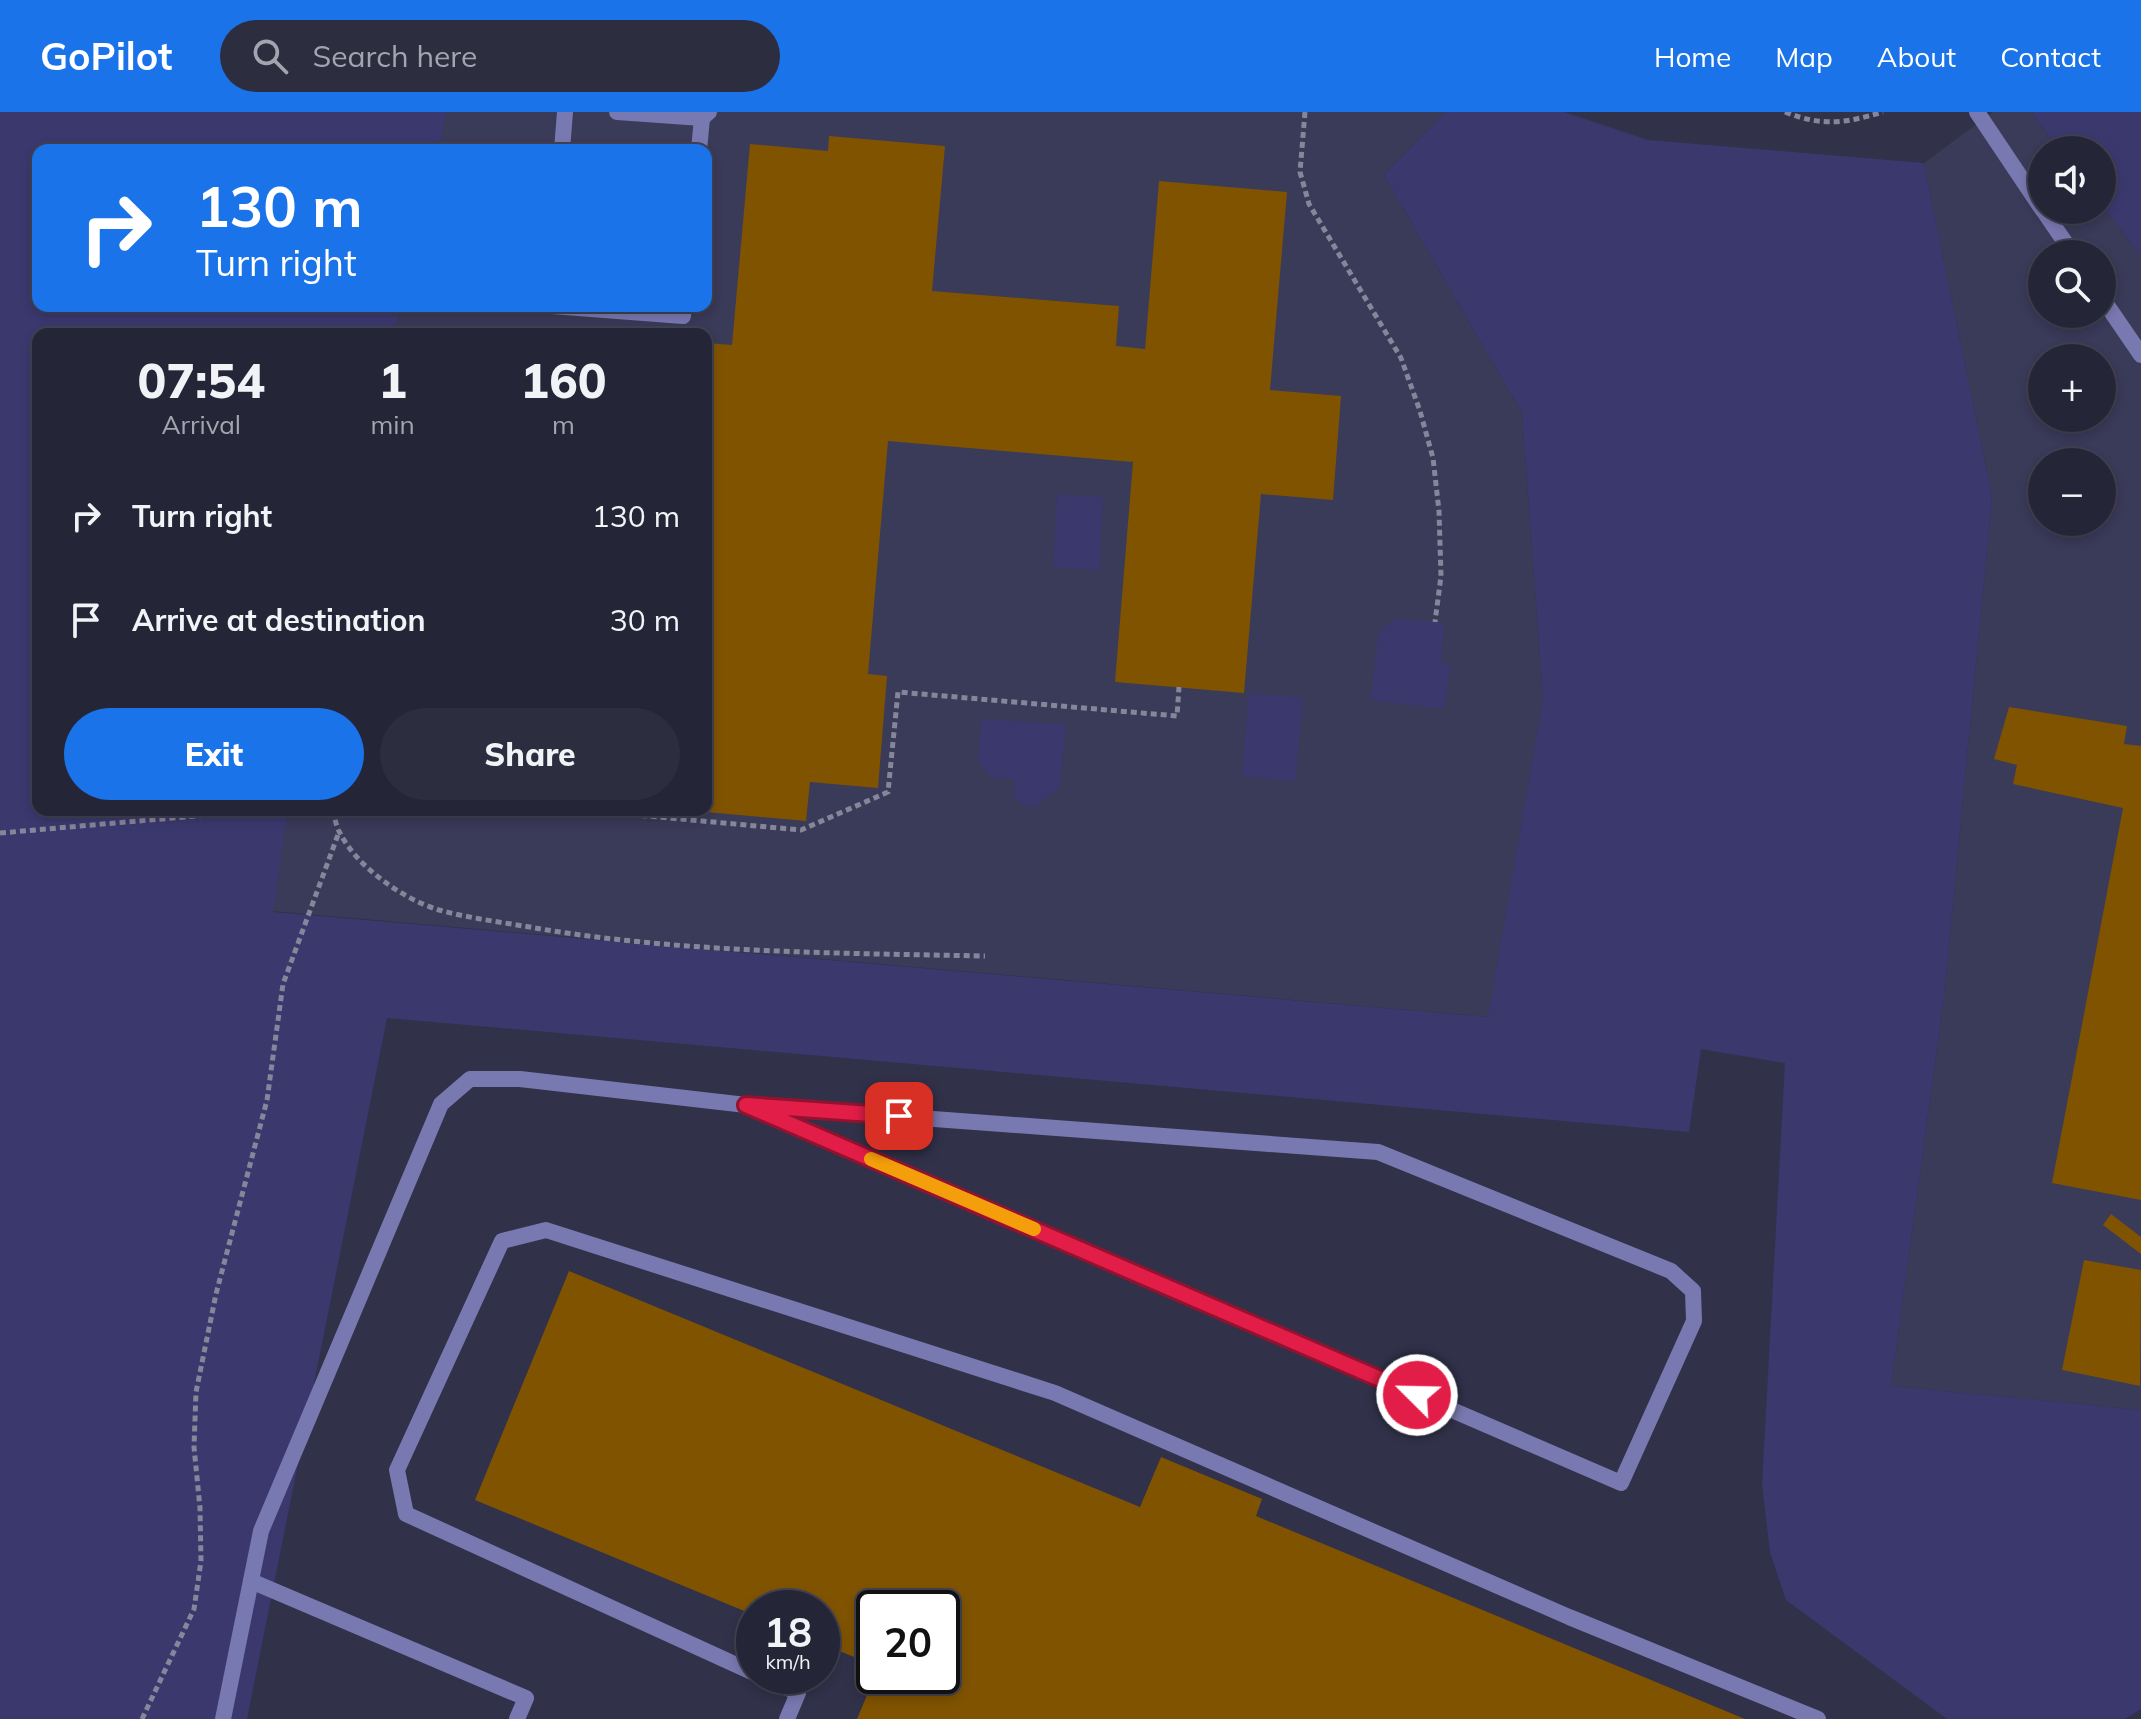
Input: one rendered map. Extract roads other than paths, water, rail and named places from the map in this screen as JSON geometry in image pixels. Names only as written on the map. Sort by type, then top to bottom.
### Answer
[{"type":"lane","points":[[562,144],[565,112]]},
{"type":"lane","points":[[617,112],[706,115],[700,144]]},
{"type":"lane","points":[[1977,112],[2028,188]]},
{"type":"lane","points":[[631,312],[683,316],[683,312]]},
{"type":"lane","points":[[2116,318],[2141,355]]},
{"type":"lane","points":[[223,1719],[261,1531],[441,1104],[470,1079],[520,1079],[746,1105],[1378,1152],[1671,1271],[1693,1291],[1694,1321],[1621,1483],[746,1105]]},
{"type":"lane","points":[[736,1665],[406,1514],[397,1470],[502,1241],[546,1230],[1055,1393],[1569,1617],[1818,1719]]},
{"type":"lane","points":[[251,1581],[526,1698],[517,1719]]},
{"type":"lane","points":[[787,1719],[798,1694]]}]
